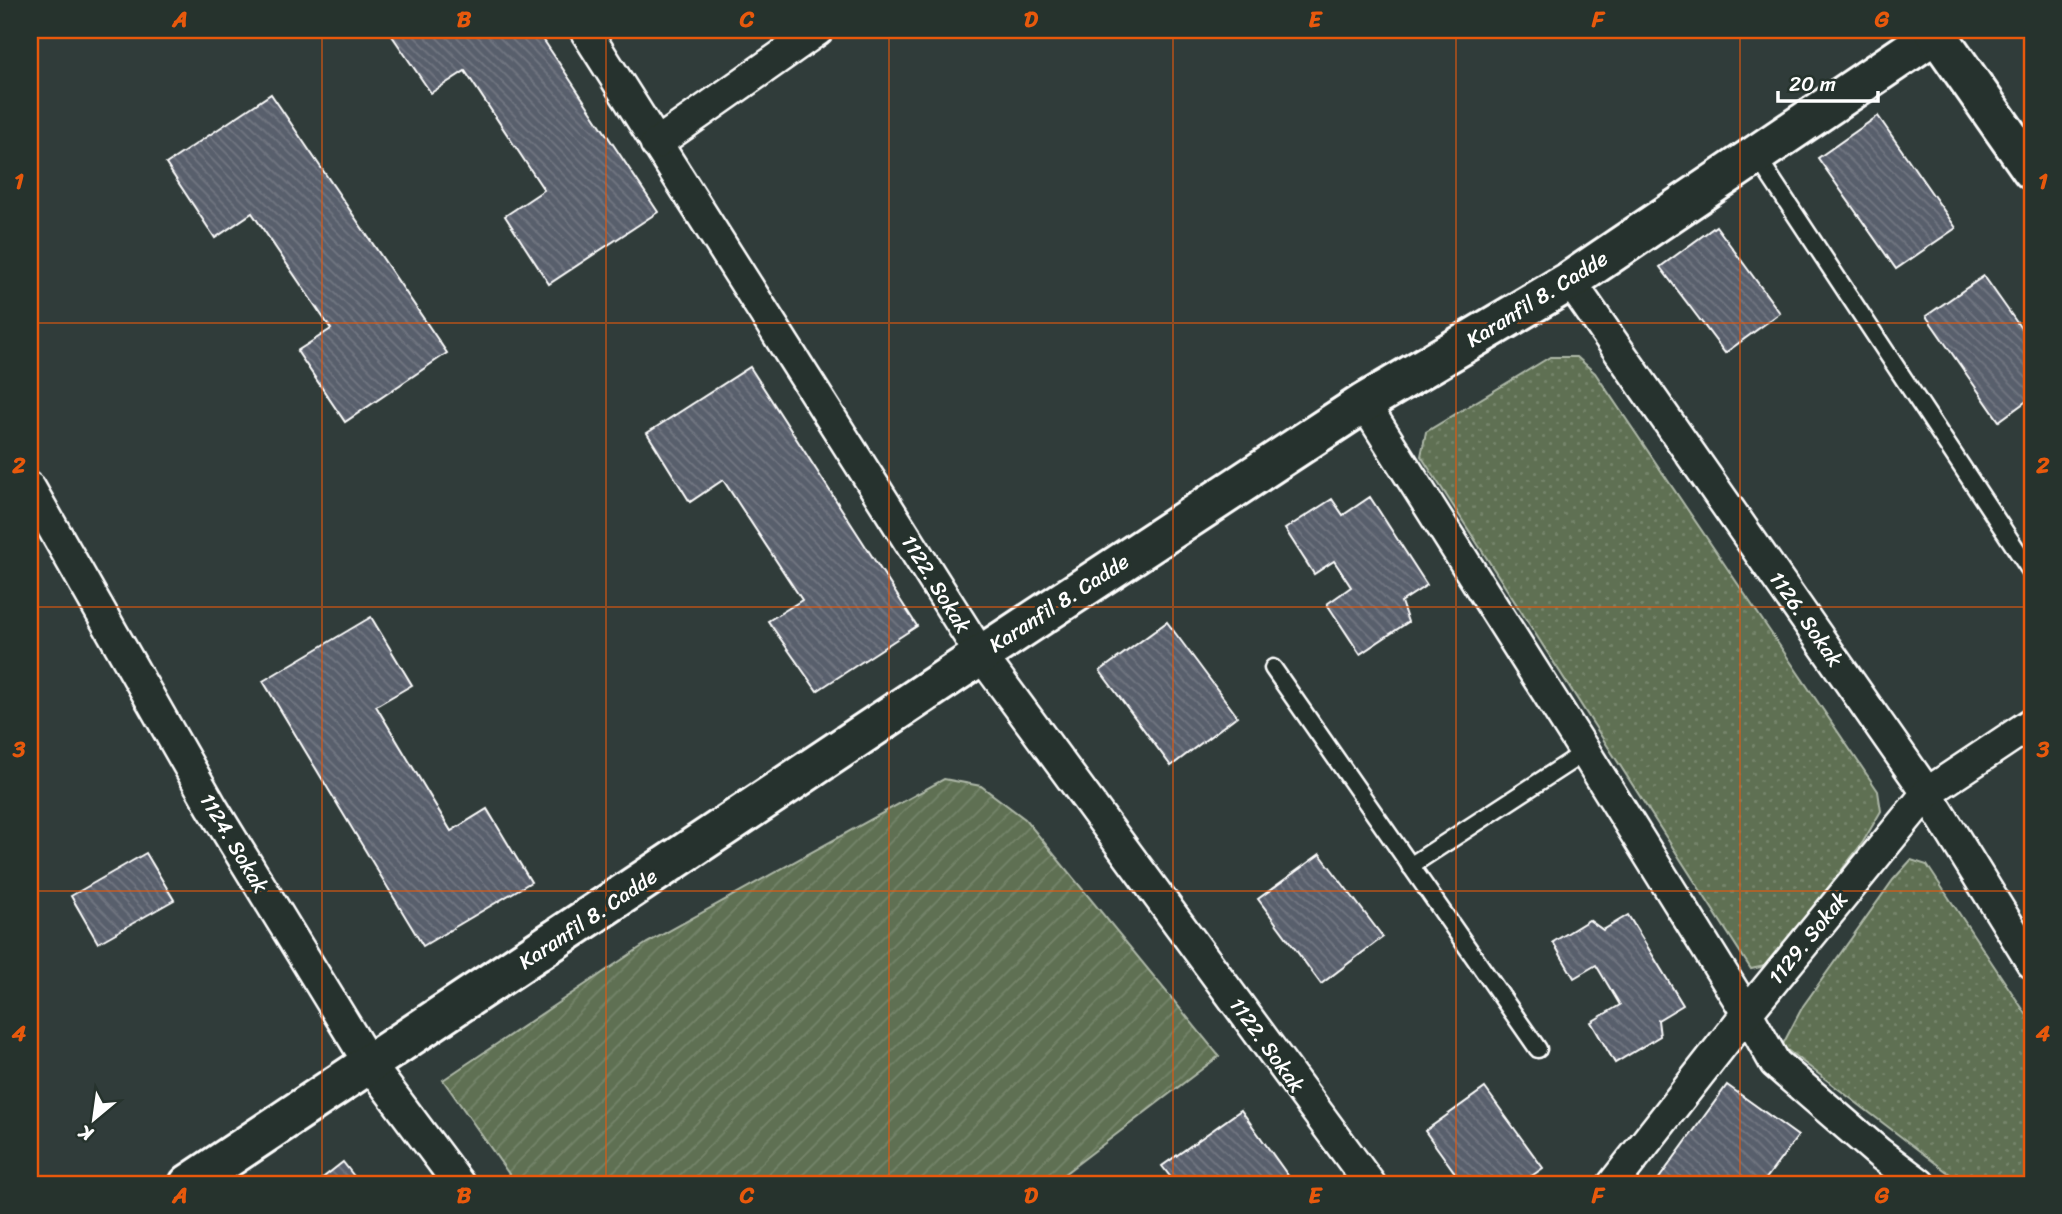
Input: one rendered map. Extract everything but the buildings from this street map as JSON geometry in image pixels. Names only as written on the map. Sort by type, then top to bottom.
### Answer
[{"type":"street","name":"1122. Sokak","points":[[585,30],[981,655],[1370,1184]]},
{"type":"street","points":[[656,144],[818,30]]},
{"type":"street","points":[[1935,31],[2032,170]]},
{"type":"street","name":"Karanfil 8. Cadde","points":[[189,1184],[981,655],[1364,403],[1570,281],[1935,31]]},
{"type":"street","name":"1126. Sokak","points":[[1570,281],[1927,793],[2032,964]]},
{"type":"street","points":[[1364,403],[1585,752],[1747,1013],[1775,1063],[1879,1153],[1920,1184]]},
{"type":"street","name":"1124. Sokak","points":[[30,488],[212,807],[370,1065],[459,1184]]},
{"type":"street","name":"1129. Sokak","points":[[1613,1184],[1747,1013],[1927,793],[2032,723]]},
{"type":"lane","points":[[1756,155],[2032,573]]},
{"type":"lane","points":[[1273,668],[1538,1049]]},
{"type":"lane","points":[[1410,866],[1585,752]]},
{"type":"green space","points":[[1550,357],[1577,357],[1595,373],[1878,791],[1881,811],[1863,842],[1769,965],[1751,969],[1421,456],[1426,432]]},
{"type":"green space","points":[[944,779],[981,786],[1025,819],[1219,1056],[1051,1184],[516,1184],[443,1080],[647,943]]},
{"type":"green space","points":[[1911,860],[1927,865],[2032,1023],[2032,1184],[1963,1184],[1782,1046],[1803,1006],[1893,880]]}]
